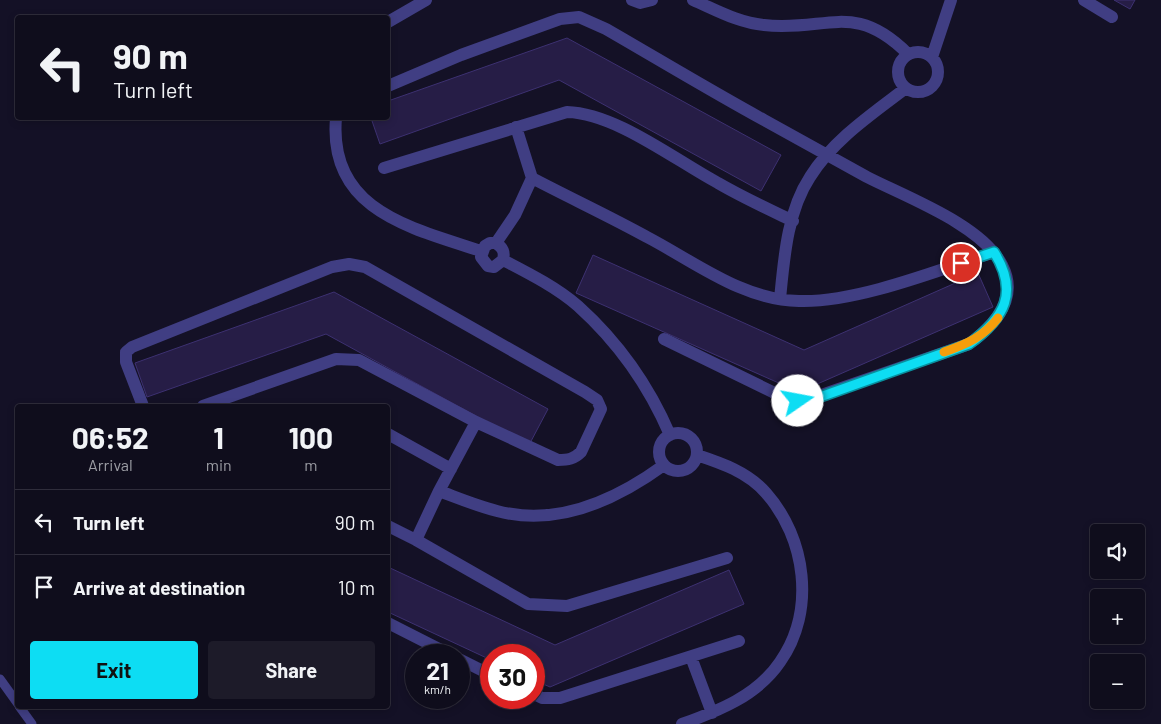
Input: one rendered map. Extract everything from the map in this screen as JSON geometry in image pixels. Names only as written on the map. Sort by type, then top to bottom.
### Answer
[{"type":"street","points":[[390,21],[426,0]]},
{"type":"street","points":[[632,0],[640,3],[652,0]]},
{"type":"street","points":[[693,0],[740,21],[762,25],[779,26],[844,18],[863,21],[879,27],[894,38],[908,54]]},
{"type":"street","points":[[932,57],[920,51],[908,54],[898,67],[900,82],[914,92],[930,88],[938,73],[932,57],[951,0]]},
{"type":"street","points":[[1084,0],[1112,16]]},
{"type":"street","points":[[390,85],[461,55],[543,24],[579,17],[606,29],[827,154],[964,228],[994,252],[1006,276],[1008,293],[1004,308],[986,331],[969,344],[820,397],[798,401],[789,400],[664,339]]},
{"type":"street","points":[[780,299],[784,251],[809,177],[827,154],[866,119],[906,88]]},
{"type":"street","points":[[384,168],[516,126],[567,112],[582,112],[596,116],[640,138],[718,183],[793,221]]},
{"type":"street","points":[[336,120],[336,139],[345,174],[365,201],[389,219],[481,251]]},
{"type":"street","points":[[496,243],[515,215],[532,178],[516,126]]},
{"type":"street","points":[[532,178],[648,237],[737,287],[780,299],[801,301],[844,296],[899,283],[994,252]]},
{"type":"street","points":[[490,243],[496,243],[502,247],[504,253],[503,260],[494,267],[488,266],[481,257],[481,251],[490,243]]},
{"type":"street","points":[[503,260],[534,276],[576,305],[603,331],[632,366],[657,403],[670,435]]},
{"type":"street","points":[[142,404],[126,362],[126,352],[132,347],[323,271],[349,264],[365,267],[585,392],[597,400],[601,409],[581,452],[576,457],[558,460],[476,422],[352,358],[336,359],[209,404]]},
{"type":"street","points":[[416,540],[439,491],[476,422]]},
{"type":"street","points":[[390,435],[451,469]]},
{"type":"street","points":[[670,435],[686,435],[696,447],[696,455],[690,467],[683,470],[670,469],[664,465],[659,452],[660,445],[670,435]]},
{"type":"street","points":[[682,724],[736,702],[760,684],[780,663],[793,639],[800,614],[803,584],[797,549],[782,515],[766,492],[748,477],[724,464],[696,455]]},
{"type":"street","points":[[439,491],[499,512],[524,516],[552,515],[584,508],[624,492],[664,465]]},
{"type":"street","points":[[390,527],[528,604],[542,606],[567,606],[727,558]]},
{"type":"street","points":[[390,624],[429,644]]},
{"type":"street","points":[[545,697],[560,698],[739,641]]},
{"type":"street","points":[[691,657],[712,713]]},
{"type":"lane","points":[[0,679],[15,701]]},
{"type":"lane","points":[[21,709],[32,724]]},
{"type":"building","points":[[1114,0],[1135,0],[1130,9]]},
{"type":"building","points":[[567,38],[781,155],[761,191],[559,80],[380,144],[372,120],[390,120],[390,100]]},
{"type":"building","points":[[593,255],[804,350],[978,273],[993,307],[799,392],[576,293]]},
{"type":"building","points":[[334,292],[548,409],[529,445],[326,334],[147,397],[135,363]]},
{"type":"building","points":[[390,568],[555,645],[729,570],[744,604],[550,687],[545,685],[545,644],[480,644],[480,655],[470,650],[470,644],[457,644],[390,613]]},
{"type":"slow traffic","points":[[944,352],[969,344],[986,331],[998,318]]},
{"type":"route","points":[[798,401],[820,397],[969,344],[986,331],[1004,308],[1008,293],[1006,276],[1002,265],[994,252],[961,263]]}]
